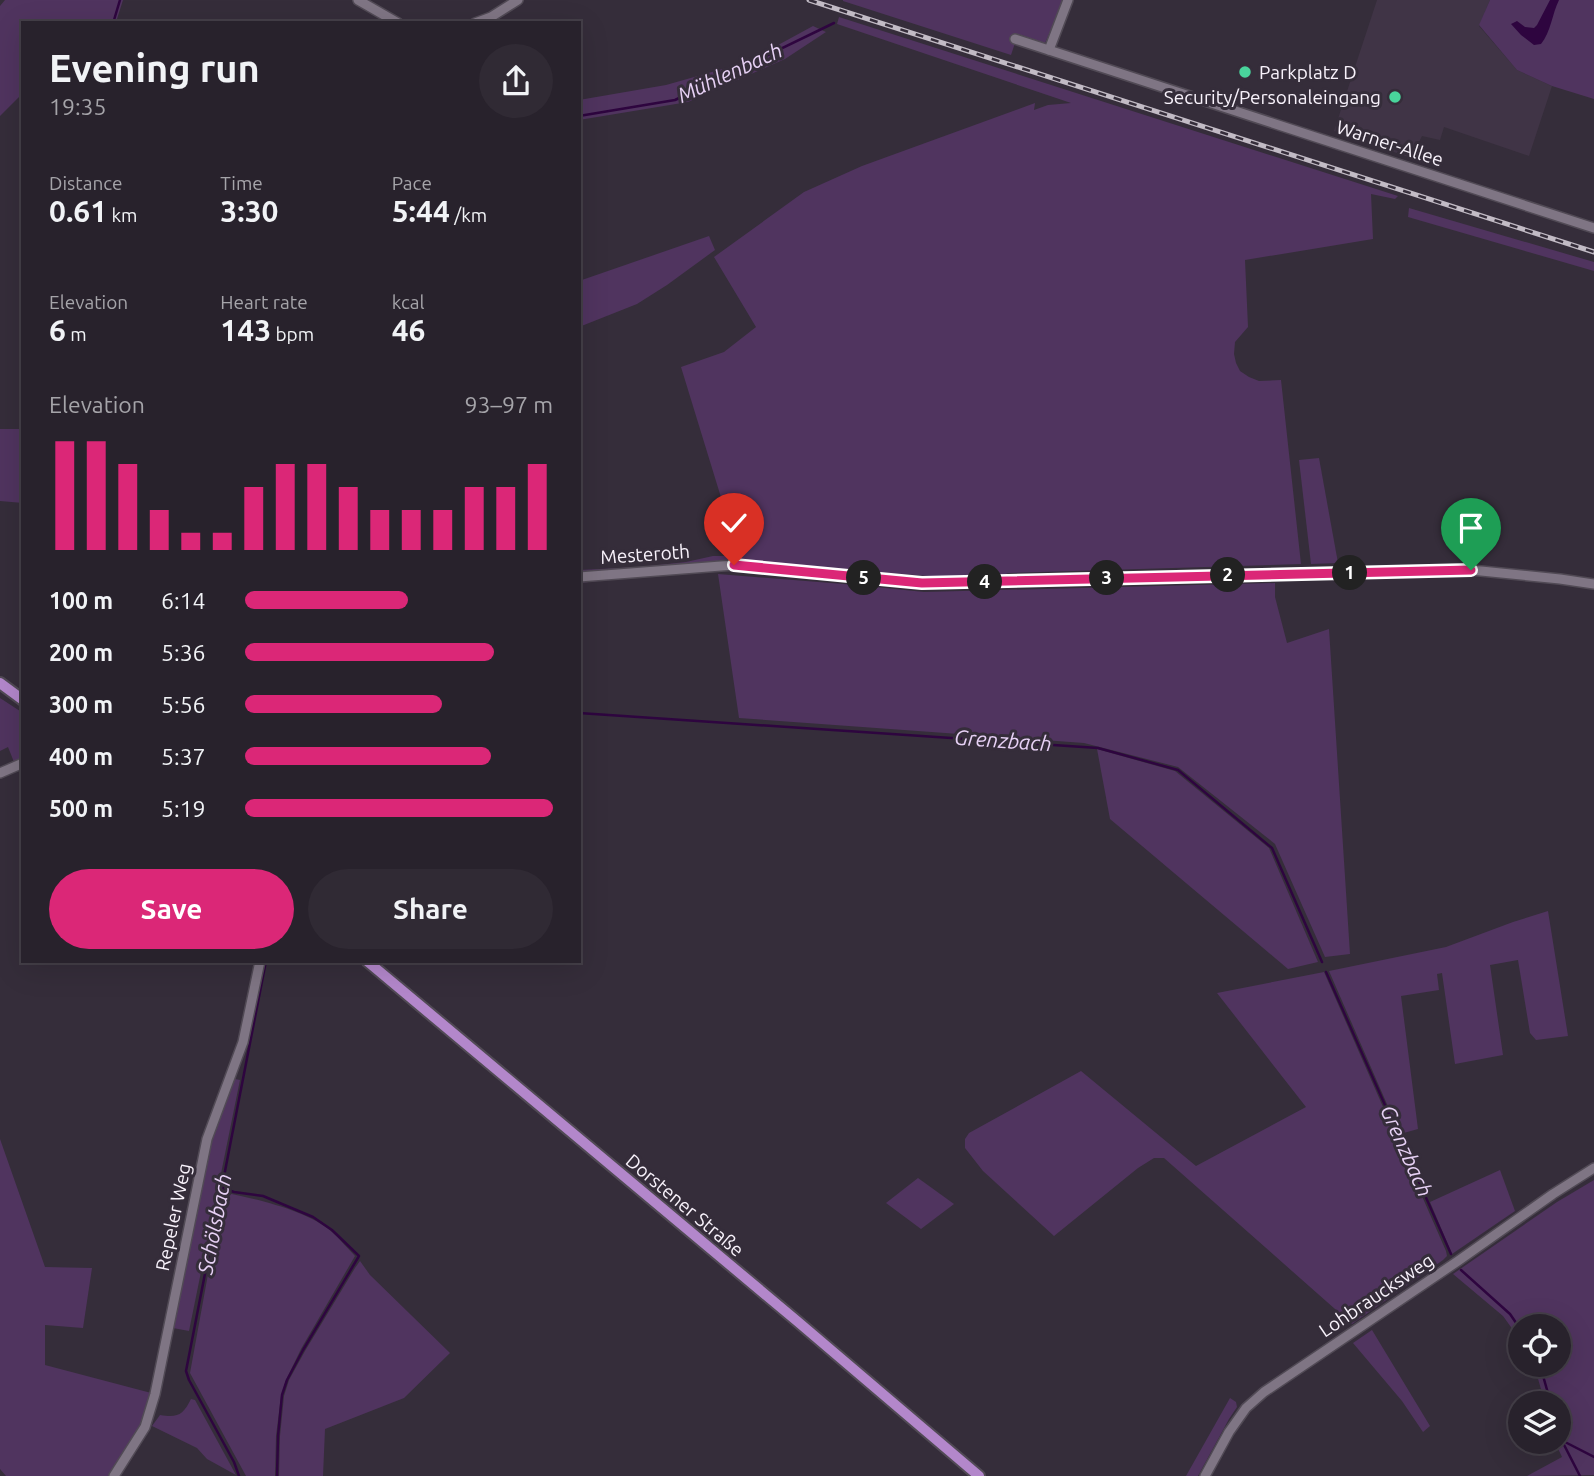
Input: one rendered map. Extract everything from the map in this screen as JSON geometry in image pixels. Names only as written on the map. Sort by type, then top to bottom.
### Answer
[{"type":"main road","points":[[0,683],[21,699]]},
{"type":"main road","name":"Dorstener Straße","points":[[369,963],[979,1476]]},
{"type":"street","points":[[358,0],[395,21]]},
{"type":"street","points":[[480,21],[518,0]]},
{"type":"street","points":[[1049,50],[1068,0]]},
{"type":"street","name":"Warner-Allee","points":[[1015,39],[1594,228]]},
{"type":"street","name":"Mesteroth","points":[[581,577],[734,565],[922,583],[1471,570],[1594,584]]},
{"type":"street","points":[[0,773],[21,764]]},
{"type":"street","name":"Repeler Weg","points":[[114,1476],[145,1427],[155,1394],[207,1139],[243,1042],[260,963]]},
{"type":"street","name":"Lohbraucksweg","points":[[1205,1476],[1245,1408],[1264,1392],[1594,1168]]},
{"type":"shaded area","points":[[5,0],[123,0],[118,21],[21,21],[21,95],[0,116],[0,6]]},
{"type":"shaded area","points":[[843,0],[1064,0],[1045,43],[1018,34],[1011,55]]},
{"type":"shaded area","points":[[1377,0],[1490,0],[1479,26],[1517,70],[1552,86],[1529,156],[1444,127],[1440,140],[1422,136],[1411,158],[1334,131]]},
{"type":"shaded area","points":[[1490,0],[1594,0],[1594,99],[1552,86],[1517,70],[1479,25]]},
{"type":"shaded area","points":[[1550,0],[1559,0],[1544,39],[1541,44],[1534,45],[1511,24],[1517,21],[1525,27],[1534,28]]},
{"type":"shaded area","points":[[839,17],[1398,196],[1395,199],[1371,194],[1373,239],[1245,260],[1248,327],[1235,342],[1234,354],[1240,371],[1249,377],[1259,381],[1281,380],[1301,564],[1009,573],[999,576],[929,576],[761,561],[720,560],[687,572],[581,583],[581,570],[640,567],[713,556],[739,556],[681,367],[724,352],[756,327],[714,257],[804,192],[862,166],[1035,103],[1034,110],[1048,105],[1071,103],[837,24]]},
{"type":"shaded area","points":[[813,26],[826,32],[785,59],[688,102],[581,120],[581,100],[666,85],[747,62]]},
{"type":"shaded area","points":[[1409,208],[1594,262],[1594,271],[1408,217]]},
{"type":"shaded area","points":[[709,236],[715,250],[637,304],[581,326],[581,280]]},
{"type":"shaded area","points":[[0,429],[21,429],[21,503],[0,501]]},
{"type":"shaded area","points":[[1319,458],[1338,563],[1311,564],[1299,460]]},
{"type":"shaded area","points":[[718,574],[924,592],[1275,583],[1275,597],[1287,643],[1329,629],[1350,954],[1325,957],[1275,844],[1178,767],[1084,743],[739,718]]},
{"type":"shaded area","points":[[0,698],[21,712],[21,759],[14,762],[8,747],[0,751]]},
{"type":"shaded area","points":[[1097,749],[1175,771],[1269,848],[1318,962],[1288,969],[1110,819]]},
{"type":"shaded area","points":[[1548,911],[1568,1036],[1536,1040],[1530,1033],[1518,960],[1490,965],[1503,1055],[1455,1064],[1442,973],[1437,974],[1439,990],[1401,996],[1418,1129],[1400,1134],[1329,971],[1446,947]]},
{"type":"shaded area","points":[[1324,972],[1447,1256],[1352,1324],[1164,1158],[1154,1158],[1138,1168],[1054,1236],[983,1171],[965,1148],[965,1139],[969,1133],[1081,1071],[1196,1166],[1306,1107],[1217,993]]},
{"type":"shaded area","points":[[235,1079],[240,1080],[189,1331],[173,1328],[212,1141]]},
{"type":"shaded area","points":[[0,1139],[45,1267],[92,1268],[83,1328],[45,1325],[45,1365],[155,1394],[141,1428],[109,1476],[6,1476],[0,1469]]},
{"type":"shaded area","points":[[1500,1170],[1515,1211],[1452,1254],[1430,1202]]},
{"type":"shaded area","points":[[918,1178],[954,1204],[921,1229],[886,1203]]},
{"type":"shaded area","points":[[1594,1180],[1594,1475],[1527,1476],[1562,1457],[1561,1454],[1571,1454],[1571,1391],[1542,1391],[1537,1377],[1571,1377],[1571,1314],[1508,1314],[1508,1323],[1453,1274],[1557,1202]]},
{"type":"shaded area","points":[[223,1192],[280,1206],[309,1217],[332,1232],[355,1256],[286,1380],[281,1396],[276,1436],[275,1476],[246,1476],[190,1373]]},
{"type":"shaded area","points":[[360,1261],[370,1275],[450,1353],[404,1398],[325,1429],[323,1476],[279,1476],[284,1396],[289,1380]]},
{"type":"shaded area","points":[[1372,1330],[1430,1426],[1423,1432],[1402,1401],[1353,1343]]},
{"type":"shaded area","points":[[1230,1398],[1236,1402],[1237,1407],[1198,1476],[1186,1476]]},
{"type":"shaded area","points":[[191,1399],[195,1400],[236,1475],[207,1459],[197,1448],[152,1426],[160,1415],[179,1414]]},
{"type":"waterway","name":"Schölsbach","points":[[115,21],[120,0]]},
{"type":"waterway","name":"Mühlenbach","points":[[581,116],[675,100],[834,23]]},
{"type":"waterway","name":"Grenzbach","points":[[581,713],[1098,748],[1178,770],[1272,848],[1322,962]]},
{"type":"waterway","name":"Schölsbach","points":[[239,1476],[186,1371],[266,963]]},
{"type":"waterway","name":"Grenzbach","points":[[1326,972],[1451,1254]]},
{"type":"waterway","points":[[223,1188],[263,1196],[313,1217],[332,1230],[359,1256],[287,1380],[282,1395],[277,1476]]},
{"type":"waterway","name":"Grenzbach","points":[[1461,1270],[1510,1314]]},
{"type":"waterway","name":"Grenzbach","points":[[1543,1377],[1547,1391]]},
{"type":"waterway","points":[[1571,1445],[1594,1457]]},
{"type":"waterway","name":"Grenzbach","points":[[1569,1454],[1580,1476]]},
{"type":"railway","points":[[809,0],[1594,252]]},
{"type":"place","name":"Parkplatz D","points":[[1245,72]]},
{"type":"place","name":"Security/Personaleingang","points":[[1395,97]]},
{"type":"route","points":[[734,565],[922,583],[1471,570]]}]
